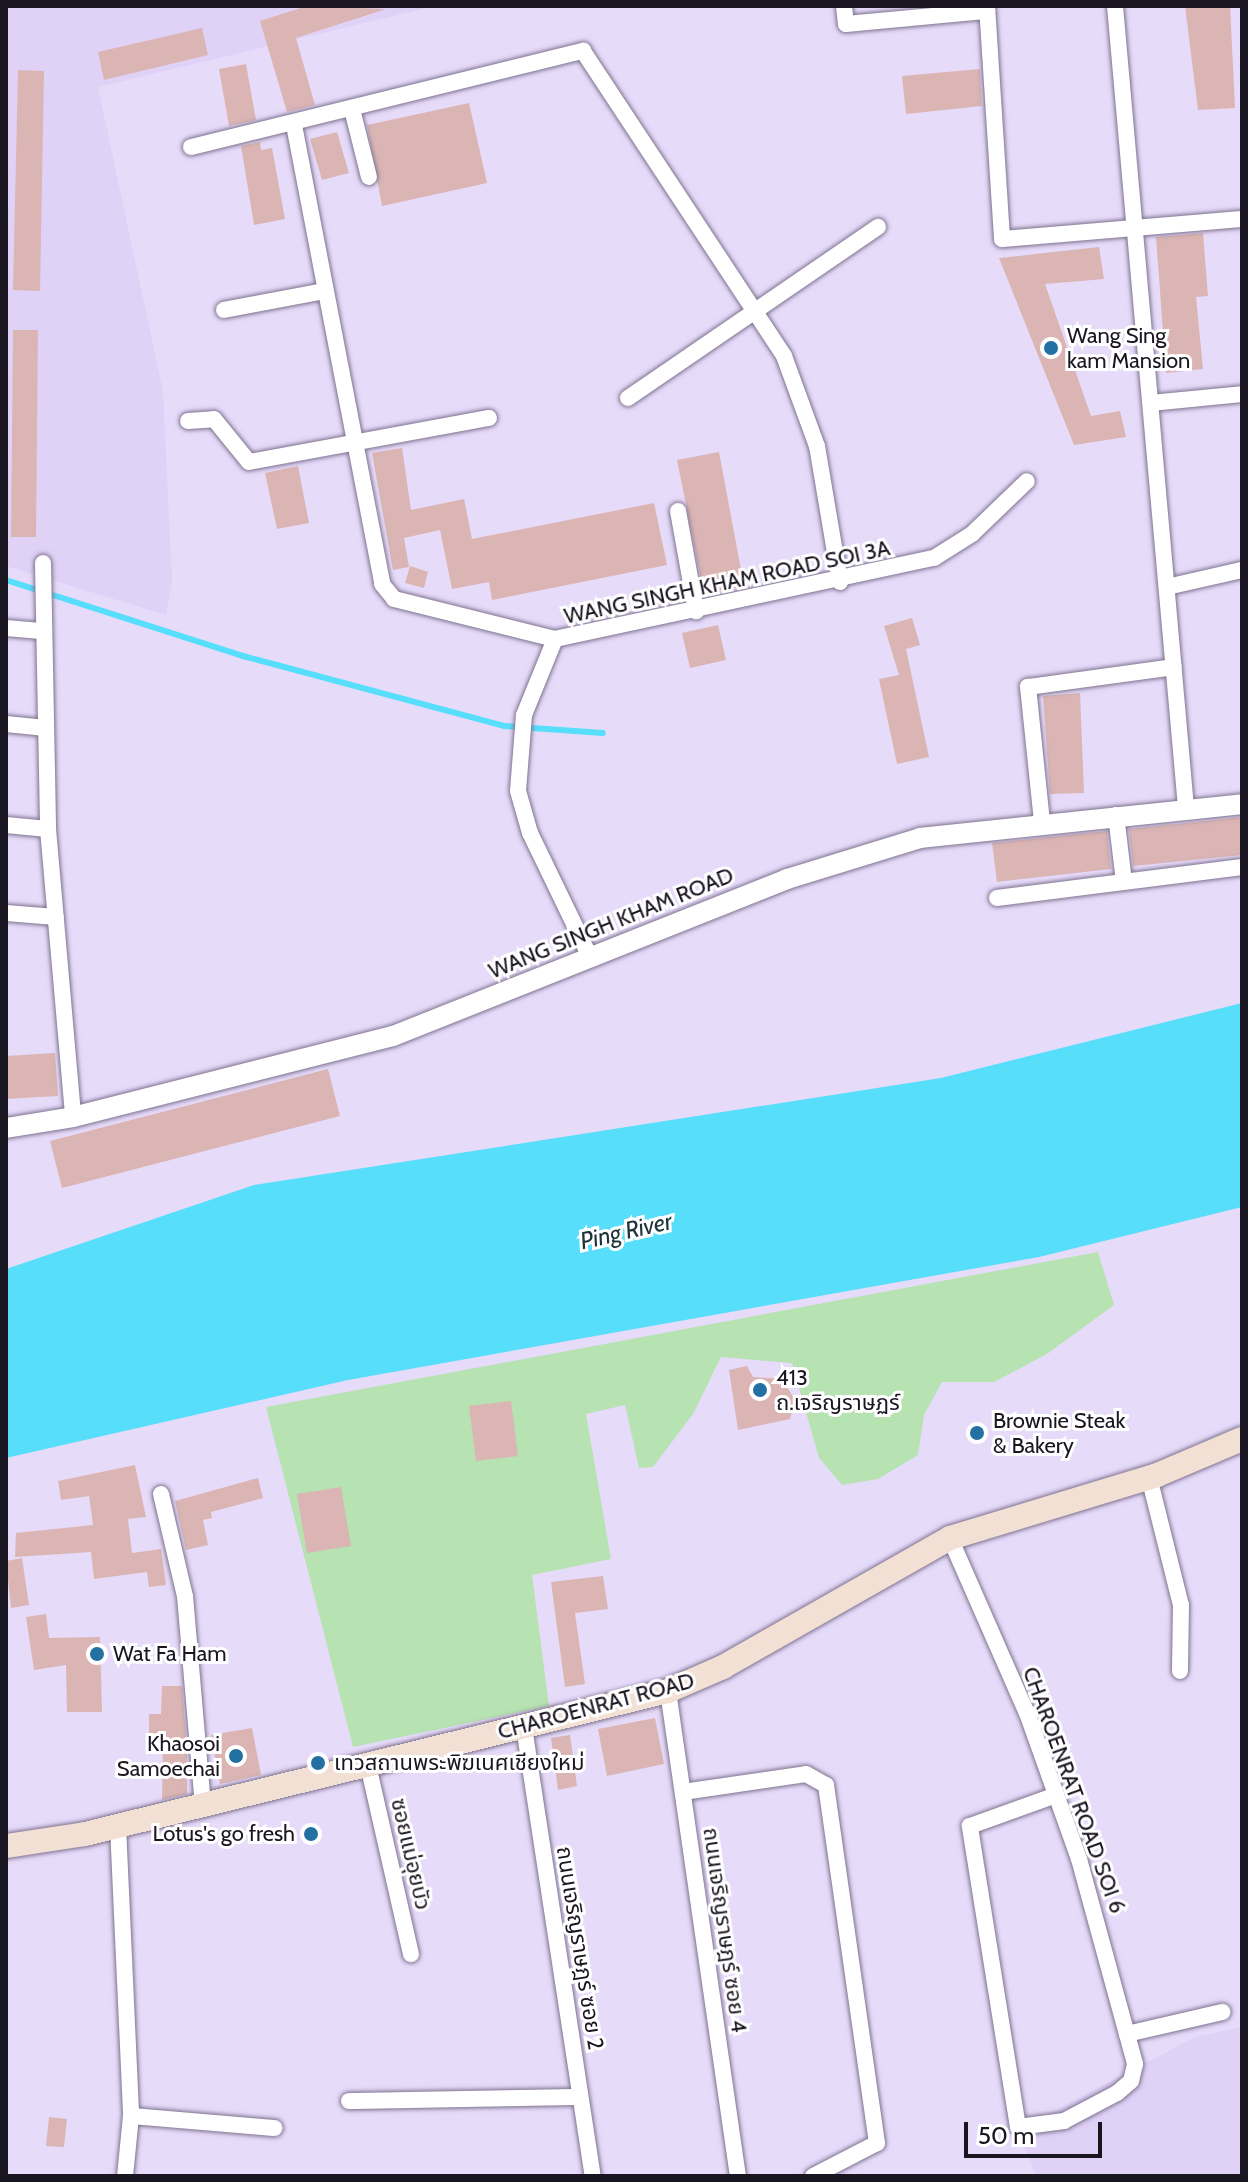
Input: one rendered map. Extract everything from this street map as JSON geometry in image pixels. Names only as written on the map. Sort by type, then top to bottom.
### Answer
[{"type":"main road","name":"CHAROENRAT ROAD","points":[[6,1846],[118,1826],[668,1691],[723,1667],[950,1538],[1149,1477],[1242,1439]]},
{"type":"street","points":[[844,6],[846,24],[987,8],[1002,239],[1242,219]]},
{"type":"street","points":[[1115,6],[1186,808]]},
{"type":"street","points":[[191,147],[294,125],[583,51],[784,356],[817,446],[840,582]]},
{"type":"street","points":[[352,109],[369,177]]},
{"type":"street","points":[[294,125],[382,584],[394,599],[555,639]]},
{"type":"street","points":[[628,398],[755,315],[878,227]]},
{"type":"street","points":[[224,310],[325,291]]},
{"type":"street","points":[[1151,403],[1242,394]]},
{"type":"street","points":[[188,421],[214,419],[249,462],[353,440],[489,418]]},
{"type":"street","name":"WANG SINGH KHAM ROAD SOI 3A","points":[[590,957],[530,833],[518,791],[524,715],[555,639],[840,582],[934,558],[972,534],[1027,481]]},
{"type":"street","points":[[678,511],[696,611]]},
{"type":"street","points":[[43,563],[48,829],[73,1117]]},
{"type":"street","points":[[1167,587],[1242,570]]},
{"type":"street","points":[[6,628],[44,631]]},
{"type":"street","points":[[1042,822],[1028,687],[1174,667]]},
{"type":"street","points":[[6,724],[46,728]]},
{"type":"street","name":"WANG SINGH KHAM ROAD","points":[[6,1128],[73,1117],[393,1036],[857,855],[920,838],[1042,822],[1242,804]]},
{"type":"street","points":[[1116,815],[1124,882]]},
{"type":"street","points":[[6,825],[48,829]]},
{"type":"street","points":[[997,898],[1242,867]]},
{"type":"street","points":[[6,913],[56,917]]},
{"type":"street","points":[[1149,1477],[1181,1605],[1180,1671]]},
{"type":"street","points":[[161,1494],[185,1596],[203,1804]]},
{"type":"street","name":"CHAROENRAT ROAD SOI 6","points":[[950,1538],[1056,1795],[1091,1895],[1135,2064],[1131,2081],[1117,2093],[1064,2121],[1018,2127],[970,1826],[1056,1795]]},
{"type":"street","name":"ถนนเจริญราษฎร์ ซอย 4","points":[[668,1691],[738,2176]]},
{"type":"street","name":"ถนนเจริญราษฎร์ ซอย 2","points":[[524,1727],[593,2176]]},
{"type":"street","name":"ซอยแม่อุยบัว","points":[[368,1765],[411,1954]]},
{"type":"street","points":[[683,1792],[806,1774],[826,1785],[877,2143],[813,2176]]},
{"type":"street","points":[[118,1826],[131,2116],[125,2176]]},
{"type":"street","points":[[1127,2034],[1222,2012]]},
{"type":"street","points":[[349,2101],[580,2097]]},
{"type":"street","points":[[131,2116],[274,2128]]},
{"type":"shaded area","points":[[6,6],[435,6],[98,87],[163,391],[172,580],[166,615],[6,566]]},
{"type":"shaded area","points":[[1242,2027],[1242,2176],[1036,2176],[1017,2131],[1195,2037]]},
{"type":"green space","points":[[1098,1252],[1114,1305],[1047,1354],[994,1382],[942,1382],[924,1415],[918,1455],[878,1479],[842,1485],[819,1458],[792,1363],[721,1357],[693,1414],[653,1467],[639,1468],[625,1405],[586,1414],[611,1559],[532,1575],[549,1706],[353,1747],[266,1407]]},
{"type":"water","name":"Ping River","points":[[1242,1003],[1242,1207],[1039,1257],[348,1380],[6,1458],[6,1269],[254,1185],[941,1078]]},
{"type":"building","points":[[307,6],[386,9],[296,38],[315,105],[287,112],[260,21]]},
{"type":"building","points":[[1185,6],[1230,6],[1235,108],[1198,110]]},
{"type":"building","points":[[202,28],[208,55],[104,80],[98,52]]},
{"type":"building","points":[[246,64],[256,120],[229,126],[219,69]]},
{"type":"building","points":[[980,69],[982,106],[906,114],[902,76]]},
{"type":"building","points":[[18,70],[44,71],[40,291],[13,290]]},
{"type":"building","points":[[469,103],[487,183],[382,206],[367,125]]},
{"type":"building","points":[[337,132],[349,173],[322,180],[310,139]]},
{"type":"building","points":[[260,142],[261,150],[272,148],[285,219],[254,225],[241,146]]},
{"type":"building","points":[[1203,233],[1208,296],[1196,297],[1203,369],[1166,373],[1156,237]]},
{"type":"building","name":"Wang Sing kam Mansion","points":[[1099,247],[1104,279],[1045,284],[1091,416],[1120,411],[1126,437],[1074,445],[999,258]]},
{"type":"building","points":[[13,330],[38,330],[36,537],[11,537]]},
{"type":"building","points":[[402,448],[411,510],[464,499],[472,539],[654,503],[667,565],[492,600],[489,582],[452,589],[440,530],[404,538],[409,567],[393,570],[372,453]]},
{"type":"building","points":[[719,452],[744,586],[704,594],[677,460]]},
{"type":"building","points":[[298,466],[309,523],[277,529],[265,473]]},
{"type":"building","points":[[410,566],[428,572],[424,588],[405,583]]},
{"type":"building","points":[[912,618],[920,645],[906,649],[929,757],[897,764],[879,679],[899,675],[884,626]]},
{"type":"building","points":[[718,625],[726,660],[690,668],[682,633]]},
{"type":"building","points":[[1080,693],[1084,793],[1050,794],[1043,696]]},
{"type":"building","points":[[1242,817],[1242,855],[1133,866],[1129,829]]},
{"type":"building","points":[[1107,831],[1111,869],[997,882],[992,843]]},
{"type":"building","points":[[55,1053],[58,1096],[6,1099],[6,1056]]},
{"type":"building","points":[[328,1069],[340,1116],[62,1188],[50,1141]]},
{"type":"building","name":"413 ถ.เจริญราษฏร์","points":[[747,1366],[753,1377],[782,1379],[795,1400],[790,1419],[738,1430],[729,1370]]},
{"type":"building","points":[[511,1401],[518,1456],[476,1461],[469,1406]]},
{"type":"building","points":[[135,1465],[146,1517],[128,1519],[132,1553],[161,1549],[166,1585],[149,1587],[147,1572],[94,1579],[91,1552],[15,1557],[16,1533],[93,1525],[89,1496],[61,1500],[58,1481]]},
{"type":"building","points":[[258,1478],[263,1498],[211,1512],[212,1518],[203,1520],[208,1545],[186,1550],[175,1501]]},
{"type":"building","points":[[341,1487],[351,1546],[307,1553],[297,1494]]},
{"type":"building","points":[[22,1558],[29,1605],[11,1608],[6,1561]]},
{"type":"building","points":[[603,1576],[608,1609],[575,1613],[585,1684],[565,1687],[551,1582]]},
{"type":"building","points":[[46,1614],[49,1638],[100,1637],[102,1712],[67,1712],[66,1665],[34,1670],[26,1617]]},
{"type":"building","points":[[162,1686],[182,1686],[187,1794],[162,1800],[163,1737],[149,1737],[149,1714],[161,1714]]},
{"type":"building","points":[[655,1718],[664,1764],[607,1776],[598,1729]]},
{"type":"building","name":"Khaosoi Samoechai","points":[[252,1728],[261,1775],[220,1784],[211,1735]]},
{"type":"building","points":[[570,1735],[577,1786],[558,1790],[551,1738]]},
{"type":"building","points":[[49,2117],[67,2119],[64,2147],[46,2146]]},
{"type":"waterway","points":[[6,580],[34,589]]},
{"type":"waterway","points":[[53,595],[243,656],[505,726],[603,733]]},
{"type":"place","name":"Wang Sing kam Mansion","points":[[1051,348]]},
{"type":"place","name":"413 ถ.เจริญราษฏร์","points":[[760,1390]]},
{"type":"place","name":"Brownie Steak & Bakery","points":[[977,1433]]},
{"type":"place","name":"Wat Fa Ham","points":[[97,1654]]},
{"type":"place","name":"Khaosoi Samoechai","points":[[236,1756]]},
{"type":"place","name":"เทวสถานพระพิฆเนศเชียงใหม่","points":[[318,1763]]},
{"type":"place","name":"Lotus's go fresh","points":[[311,1834]]}]
